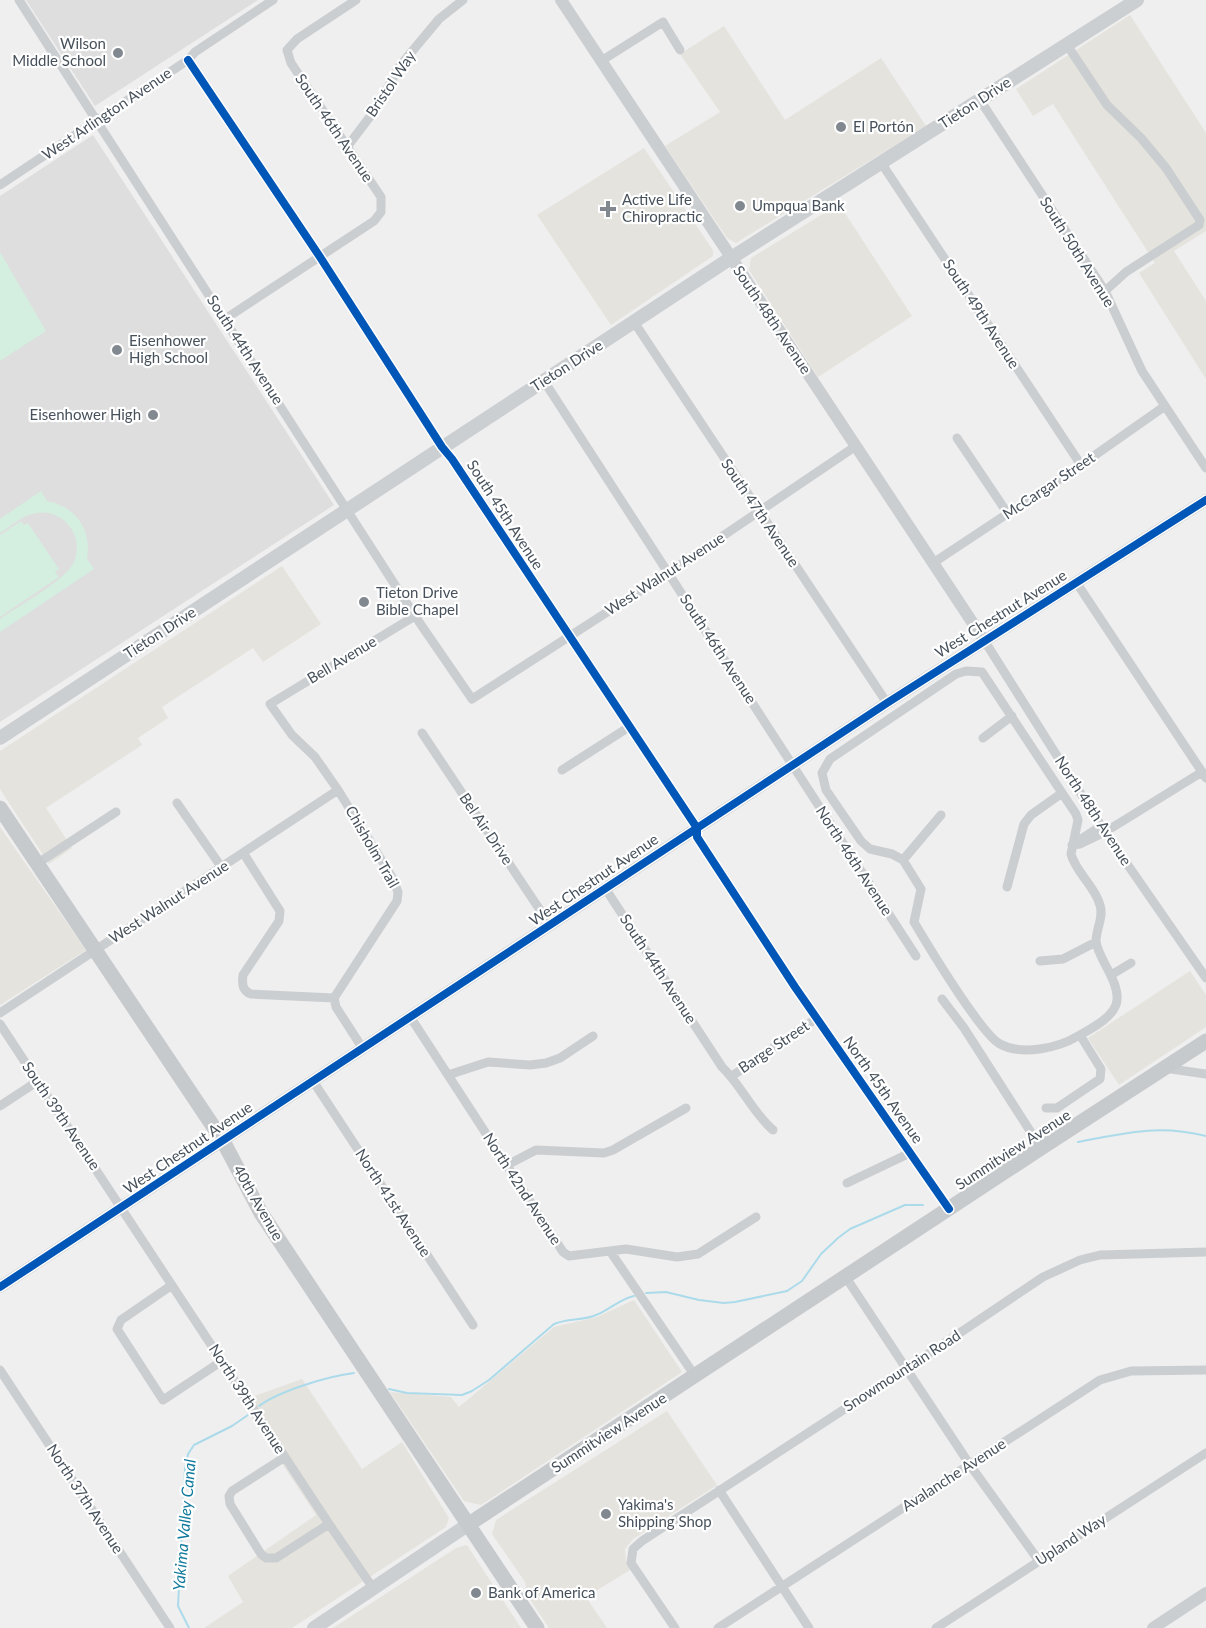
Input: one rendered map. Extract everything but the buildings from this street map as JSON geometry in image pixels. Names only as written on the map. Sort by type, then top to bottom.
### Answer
[{"type":"main road","name":"Tieton Drive","points":[[0,738],[731,258],[1137,0]]},
{"type":"main road","name":"40th Avenue","points":[[0,808],[223,1141],[261,1213],[469,1524],[530,1626]]},
{"type":"main road","name":"Summitview Avenue","points":[[314,1628],[845,1276],[1206,1041]]},
{"type":"street","name":"South 44th Avenue","points":[[18,0],[415,616],[472,699]]},
{"type":"street","name":"West Arlington Avenue","points":[[0,185],[188,60],[195,52],[273,0]]},
{"type":"street","name":"South 46th Avenue","points":[[320,257],[374,221],[381,213],[381,197],[291,63],[287,50],[297,39],[356,0]]},
{"type":"street","name":"Bristol Way","points":[[347,147],[378,106],[399,67],[439,19],[463,0]]},
{"type":"street","name":"South 48th Avenue","points":[[561,0],[984,640]]},
{"type":"street","points":[[601,61],[663,22],[680,50]]},
{"type":"street","points":[[1067,45],[1107,105],[1141,138],[1167,168],[1200,220],[1199,225],[1126,272],[1105,291]]},
{"type":"street","name":"South 45th Avenue","points":[[188,60],[320,257],[442,447],[697,828],[697,837],[795,987]]},
{"type":"street","name":"South 50th Avenue","points":[[980,100],[1105,291],[1142,371],[1206,468]]},
{"type":"street","name":"South 49th Avenue","points":[[882,164],[1081,465]]},
{"type":"street","points":[[225,319],[320,257]]},
{"type":"street","name":"South 47th Avenue","points":[[634,322],[887,704]]},
{"type":"street","name":"South 46th Avenue","points":[[544,381],[793,766]]},
{"type":"street","name":"McCargar Street","points":[[933,563],[1165,406]]},
{"type":"street","points":[[957,438],[1008,514]]},
{"type":"street","name":"West Walnut Avenue","points":[[472,699],[669,573],[856,446]]},
{"type":"street","name":"West Chestnut Avenue","points":[[0,1287],[984,640],[1206,500]]},
{"type":"street","points":[[1072,845],[1204,775],[1076,582]]},
{"type":"street","name":"Bell Avenue","points":[[270,704],[415,616]]},
{"type":"street","name":"North 48th Avenue","points":[[984,640],[1103,829],[1206,978]]},
{"type":"street","points":[[966,671],[982,672],[1012,716],[1078,817],[1078,826],[1072,845],[1072,859],[1101,907],[1096,942],[1111,975],[1117,996],[1116,1006],[1112,1012],[1080,1035],[1061,1045],[1026,1050],[999,1044],[989,1035],[967,1005],[914,921],[921,889],[903,860],[892,854],[870,849],[861,841],[826,790],[822,773],[830,759],[957,674],[966,671]]},
{"type":"street","name":"Chisholm Trail","points":[[270,704],[292,735],[315,757],[338,790],[399,892],[396,901],[334,998]]},
{"type":"street","points":[[983,738],[1012,716]]},
{"type":"street","points":[[562,770],[629,727]]},
{"type":"street","name":"Bel Air Drive","points":[[422,734],[550,925]]},
{"type":"street","name":"North 46th Avenue","points":[[793,766],[916,956]]},
{"type":"street","name":"West Walnut Avenue","points":[[0,1013],[338,790]]},
{"type":"street","points":[[1007,887],[1024,824],[1030,815],[1062,793]]},
{"type":"street","points":[[177,803],[222,868]]},
{"type":"street","points":[[38,863],[116,812]]},
{"type":"street","points":[[903,860],[941,815]]},
{"type":"street","points":[[244,854],[280,911],[279,921],[243,975],[242,985],[251,994],[334,998],[336,1007],[363,1049]]},
{"type":"street","name":"South 44th Avenue","points":[[605,888],[722,1067],[732,1076],[761,1120],[773,1130]]},
{"type":"street","points":[[1040,961],[1063,959],[1096,942]]},
{"type":"street","points":[[1111,975],[1131,963]]},
{"type":"street","name":"North 45th Avenue","points":[[795,987],[949,1209]]},
{"type":"street","points":[[942,999],[1041,1148]]},
{"type":"street","points":[[954,1014],[967,1005]]},
{"type":"street","name":"North 42nd Avenue","points":[[411,1018],[563,1252],[568,1256],[610,1251]]},
{"type":"street","name":"Barge Street","points":[[732,1076],[817,1018]]},
{"type":"street","name":"South 39th Avenue","points":[[0,1024],[122,1208]]},
{"type":"street","points":[[1046,1108],[1057,1108],[1100,1079],[1101,1069],[1080,1035]]},
{"type":"street","points":[[448,1075],[488,1062],[530,1065],[546,1063],[560,1058],[593,1036]]},
{"type":"street","points":[[1164,1068],[1206,1074]]},
{"type":"street","points":[[0,1106],[39,1081]]},
{"type":"street","name":"North 41st Avenue","points":[[313,1081],[473,1325]]},
{"type":"street","points":[[507,1165],[536,1150],[604,1153],[686,1108]]},
{"type":"street","name":"North 45th Avenue","points":[[847,1184],[910,1153]]},
{"type":"street","name":"North 39th Avenue","points":[[122,1208],[373,1588]]},
{"type":"street","points":[[695,1376],[610,1251],[626,1249],[677,1257],[698,1254],[756,1217]]},
{"type":"street","name":"Snowmountain Road","points":[[675,1628],[631,1563],[633,1549],[642,1541],[1043,1277],[1080,1260],[1100,1255],[1206,1252]]},
{"type":"street","points":[[845,1276],[970,1464],[1039,1561]]},
{"type":"street","points":[[172,1286],[118,1325],[118,1332],[156,1390],[163,1400],[222,1361]]},
{"type":"street","name":"North 37th Avenue","points":[[0,1370],[170,1628]]},
{"type":"street","name":"Avalanche Avenue","points":[[718,1628],[1100,1380],[1131,1371],[1206,1370]]},
{"type":"street","name":"Upland Way","points":[[936,1628],[1206,1453]]},
{"type":"street","points":[[285,1457],[232,1491],[229,1496],[230,1504],[261,1554],[266,1558],[276,1558],[329,1524]]},
{"type":"street","points":[[719,1490],[809,1628]]},
{"type":"street","points":[[1153,1628],[1206,1593]]},
{"type":"shaded area","name":"Wilson Middle School","points":[[26,0],[258,0],[95,106]]},
{"type":"shaded area","points":[[1130,15],[1206,133],[1206,231],[1174,251],[1206,301],[1206,379],[1139,273],[1155,263],[1053,104],[1033,116],[1016,89]]},
{"type":"shaded area","points":[[724,26],[785,120],[881,58],[926,126],[736,243],[727,238],[665,146],[720,112],[680,54]]},
{"type":"shaded area","name":"Eisenhower High School","points":[[93,135],[334,505],[0,722],[0,196]]},
{"type":"shaded area","points":[[644,148],[713,250],[713,256],[611,325],[537,215]]},
{"type":"shaded area","points":[[839,204],[912,316],[818,377],[749,270],[751,258]]},
{"type":"shaded area","points":[[282,566],[321,624],[263,662],[253,648],[162,707],[168,718],[138,738],[142,745],[46,808],[72,848],[49,864],[0,789],[0,751]]},
{"type":"shaded area","points":[[0,827],[86,950],[0,1005]]},
{"type":"shaded area","points":[[1190,971],[1206,995],[1206,1027],[1119,1085],[1088,1038]]},
{"type":"shaded area","points":[[634,1300],[682,1372],[481,1505],[464,1501],[390,1392],[451,1397],[459,1407],[554,1327],[597,1317]]},
{"type":"shaded area","points":[[302,1379],[362,1469],[402,1442],[449,1518],[446,1527],[292,1628],[204,1628],[243,1602],[228,1576],[316,1515],[241,1401]]},
{"type":"shaded area","points":[[667,1411],[717,1485],[633,1539],[625,1549],[626,1561],[630,1570],[586,1597],[607,1628],[549,1628],[527,1595],[525,1582],[492,1534],[496,1520]]},
{"type":"shaded area","points":[[467,1545],[521,1628],[333,1628],[456,1548]]},
{"type":"green space","points":[[0,252],[46,331],[0,361]]},
{"type":"green space","points":[[41,491],[47,501],[66,508],[80,521],[87,538],[87,559],[94,569],[0,632],[0,619],[58,580],[71,567],[76,557],[77,547],[71,528],[57,516],[47,513],[31,514],[0,533],[0,519]]},
{"type":"green space","points":[[21,521],[24,525],[28,523],[59,569],[55,572],[59,577],[0,617],[0,535]]},
{"type":"waterway","name":"Yakima Valley Canal","points":[[1078,1142],[1157,1130],[1189,1132],[1206,1136]]},
{"type":"waterway","name":"Yakima Valley Canal","points":[[646,1293],[666,1292],[724,1303],[787,1291],[802,1281],[821,1254],[850,1229],[905,1205],[923,1205]]},
{"type":"waterway","name":"Yakima Valley Canal","points":[[389,1389],[407,1393],[462,1395],[489,1380],[554,1324],[591,1317],[634,1296]]},
{"type":"waterway","name":"Yakima Valley Canal","points":[[259,1406],[305,1385],[354,1373]]},
{"type":"waterway","name":"Yakima Valley Canal","points":[[189,1628],[178,1606],[185,1469],[188,1454],[194,1445],[232,1426],[248,1415]]},
{"type":"cycle path","points":[[188,60],[320,257],[442,447],[697,828],[697,837],[795,987],[949,1209]]},
{"type":"cycle path","points":[[0,1287],[887,703],[1206,500]]},
{"type":"place","name":"Wilson Middle School","points":[[118,53]]},
{"type":"place","name":"El Portón","points":[[841,127]]},
{"type":"place","name":"Umpqua Bank","points":[[740,206]]},
{"type":"place","name":"Active Life Chiropractic","points":[[608,209]]},
{"type":"place","name":"Eisenhower High School","points":[[117,350]]},
{"type":"place","name":"Eisenhower High","points":[[153,415]]},
{"type":"place","name":"Tieton Drive Bible Chapel","points":[[364,602]]},
{"type":"place","name":"Yakima's Shipping Shop","points":[[606,1514]]},
{"type":"place","name":"Bank of America","points":[[476,1593]]}]
